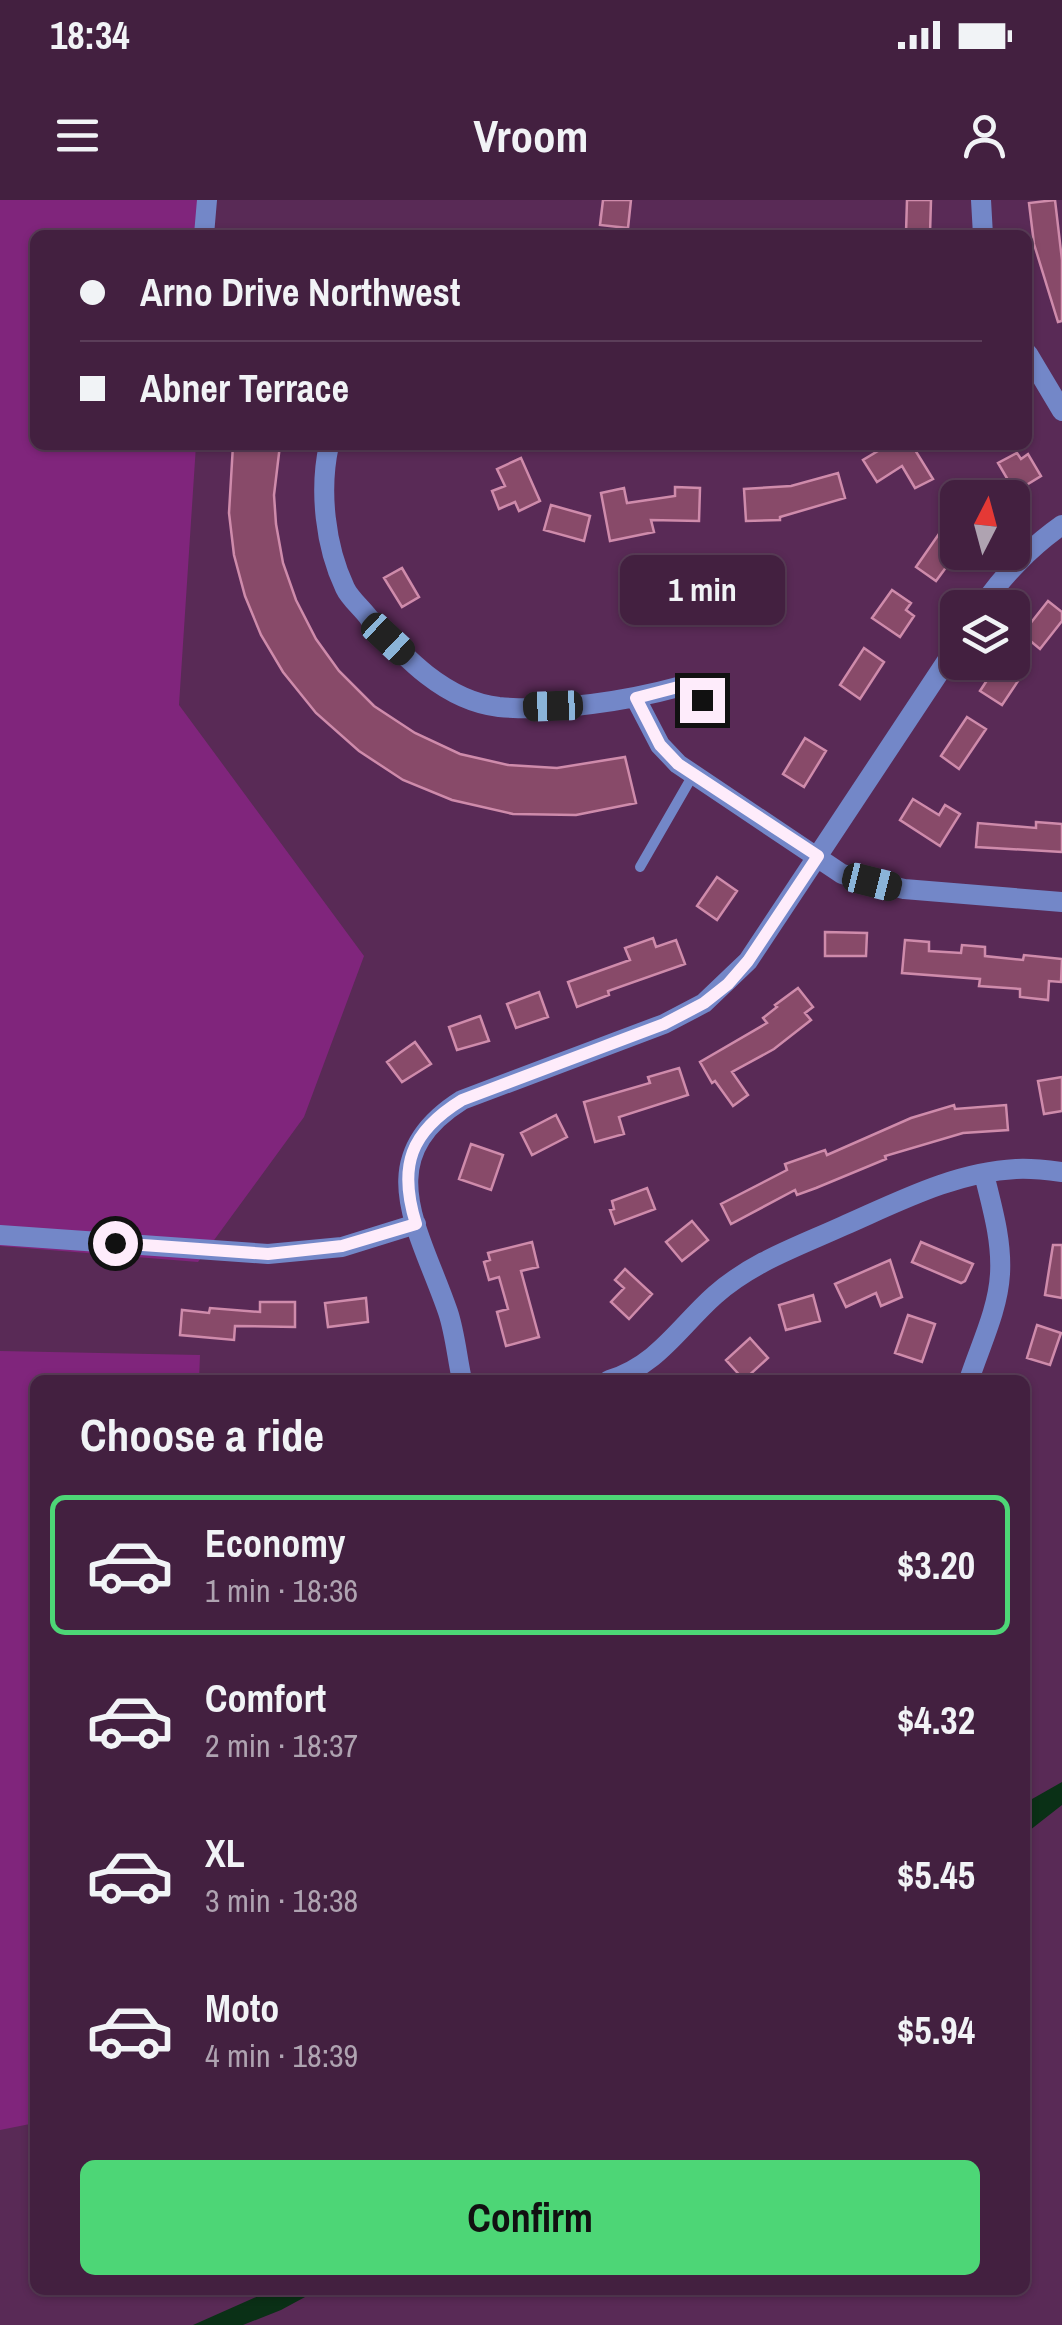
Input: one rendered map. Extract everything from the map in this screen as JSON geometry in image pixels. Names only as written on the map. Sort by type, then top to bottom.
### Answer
[{"type":"street","points":[[204,230],[207,200]]},
{"type":"street","points":[[981,200],[983,230]]},
{"type":"street","points":[[1032,361],[1062,411]]},
{"type":"street","points":[[328,450],[323,496],[332,551],[346,591],[388,639],[438,684],[464,698],[499,707],[636,698],[682,686],[702,700]]},
{"type":"street","points":[[997,590],[1018,564],[1062,524]]},
{"type":"street","points":[[461,1375],[450,1317],[407,1196],[408,1166],[418,1140],[437,1116],[462,1100],[664,1024],[704,1003],[728,984],[748,961],[940,671]]},
{"type":"street","points":[[636,698],[660,745],[678,764],[842,874],[904,889],[1062,902]]},
{"type":"street","points":[[624,1375],[661,1352],[716,1294],[758,1264],[924,1191],[1018,1168],[1062,1172]]},
{"type":"street","points":[[971,1375],[1000,1276],[999,1237],[984,1174]]},
{"type":"street","points":[[0,1235],[268,1254],[342,1246],[416,1224]]},
{"type":"lane","points":[[640,867],[693,775]]},
{"type":"shaded area","points":[[0,200],[211,200],[209,230],[30,230],[30,450],[196,450],[179,705],[364,956],[304,1117],[198,1262],[0,1246]]},
{"type":"shaded area","points":[[0,1351],[200,1355],[199,1375],[30,1375],[30,2124],[0,2130]]},
{"type":"shaded area","points":[[1062,1782],[1062,1805],[1030,1830],[1030,1800]]},
{"type":"shaded area","points":[[261,2295],[309,2295],[243,2325],[193,2325]]},
{"type":"building","points":[[603,200],[631,200],[628,228],[600,225]]},
{"type":"building","points":[[907,200],[931,200],[930,230],[906,230]]},
{"type":"building","points":[[1055,200],[1062,260],[1062,321],[1058,322],[1034,244],[1029,203]]},
{"type":"building","points":[[233,450],[279,450],[274,495],[276,524],[283,563],[296,600],[316,639],[339,671],[374,706],[415,733],[460,754],[508,765],[557,768],[625,757],[636,803],[576,815],[513,814],[452,800],[403,780],[359,751],[316,713],[283,672],[261,635],[234,555],[229,513]]},
{"type":"building","points":[[880,450],[915,450],[933,479],[915,488],[902,466],[877,482],[863,460]]},
{"type":"building","points":[[1017,453],[1021,459],[1028,454],[1041,476],[1030,483],[1008,480],[998,463]]},
{"type":"building","points":[[521,458],[540,501],[519,511],[515,502],[499,509],[492,491],[505,486],[497,469]]},
{"type":"building","points":[[838,473],[845,498],[780,520],[746,521],[744,489],[791,486]]},
{"type":"building","points":[[675,487],[700,488],[699,521],[651,520],[654,532],[610,541],[601,493],[624,488],[627,503],[675,496]]},
{"type":"building","points":[[551,505],[590,516],[584,541],[544,530]]},
{"type":"building","points":[[940,532],[940,570],[944,570],[936,581],[916,567]]},
{"type":"building","points":[[402,568],[419,597],[402,607],[384,578]]},
{"type":"building","points":[[892,590],[911,603],[906,610],[914,616],[900,637],[872,618]]},
{"type":"building","points":[[1048,601],[1062,612],[1062,621],[1040,649],[1030,641],[1030,624]]},
{"type":"building","points":[[864,648],[884,662],[860,699],[840,685]]},
{"type":"building","points":[[987,680],[1019,680],[1002,705],[980,691]]},
{"type":"building","points":[[967,717],[986,729],[959,769],[941,756]]},
{"type":"building","points":[[805,738],[826,751],[804,787],[783,774]]},
{"type":"building","points":[[913,799],[939,815],[945,805],[960,814],[940,846],[900,820]]},
{"type":"building","points":[[1036,822],[1062,824],[1062,852],[976,847],[978,823],[1036,828]]},
{"type":"building","points":[[717,877],[737,891],[717,920],[697,906]]},
{"type":"building","points":[[825,932],[867,933],[866,956],[825,956]]},
{"type":"building","points":[[653,938],[656,947],[676,940],[685,964],[608,991],[609,995],[577,1007],[568,982],[630,960],[625,948]]},
{"type":"building","points":[[905,940],[929,942],[929,951],[961,953],[962,945],[985,947],[985,956],[1062,959],[1061,982],[1049,981],[1048,1000],[1020,997],[1020,989],[979,986],[980,979],[902,973]]},
{"type":"building","points":[[798,988],[813,1007],[805,1013],[811,1020],[774,1049],[732,1072],[748,1095],[733,1106],[700,1062],[767,1023],[763,1018]]},
{"type":"building","points":[[539,992],[548,1017],[516,1028],[507,1004]]},
{"type":"building","points":[[480,1016],[489,1041],[457,1050],[449,1027]]},
{"type":"building","points":[[415,1042],[431,1064],[402,1082],[387,1062]]},
{"type":"building","points":[[679,1068],[688,1095],[619,1117],[624,1134],[595,1142],[584,1102],[650,1083],[648,1077]]},
{"type":"building","points":[[1062,1077],[1062,1111],[1044,1114],[1038,1081]]},
{"type":"building","points":[[954,1105],[955,1109],[1006,1105],[1008,1130],[963,1133],[885,1156],[886,1159],[816,1188],[797,1195],[795,1190],[731,1224],[721,1204],[787,1170],[785,1164],[825,1150],[827,1155],[911,1118]]},
{"type":"building","points":[[556,1115],[567,1137],[532,1155],[521,1133]]},
{"type":"building","points":[[471,1144],[503,1155],[491,1190],[459,1179]]},
{"type":"building","points":[[647,1188],[655,1209],[615,1224],[610,1210],[614,1209],[612,1201]]},
{"type":"building","points":[[692,1221],[708,1240],[682,1261],[666,1242]]},
{"type":"building","points":[[532,1242],[538,1267],[521,1271],[539,1337],[506,1346],[497,1312],[508,1309],[499,1277],[489,1280],[484,1262],[490,1260],[488,1253]]},
{"type":"building","points":[[921,1242],[973,1264],[965,1281],[961,1283],[912,1262]]},
{"type":"building","points":[[1053,1245],[1062,1245],[1062,1298],[1045,1295]]},
{"type":"building","points":[[890,1260],[902,1297],[881,1306],[876,1293],[846,1307],[835,1284]]},
{"type":"building","points":[[625,1269],[652,1294],[629,1319],[611,1302],[624,1288],[615,1280]]},
{"type":"building","points":[[813,1295],[820,1321],[786,1330],[779,1305]]},
{"type":"building","points":[[366,1298],[368,1322],[328,1327],[325,1303]]},
{"type":"building","points":[[260,1302],[295,1302],[295,1327],[235,1326],[234,1340],[180,1335],[182,1310],[260,1312]]},
{"type":"building","points":[[908,1315],[935,1324],[922,1362],[895,1353]]},
{"type":"building","points":[[1037,1325],[1061,1333],[1050,1365],[1027,1358]]},
{"type":"building","points":[[750,1338],[768,1358],[749,1375],[740,1375],[726,1360]]},
{"type":"route","points":[[115,1243],[268,1254],[342,1246],[416,1224],[407,1196],[408,1166],[418,1140],[437,1116],[462,1100],[664,1024],[704,1003],[728,984],[748,961],[818,856],[678,764],[660,745],[636,698],[682,686],[702,700]]}]
